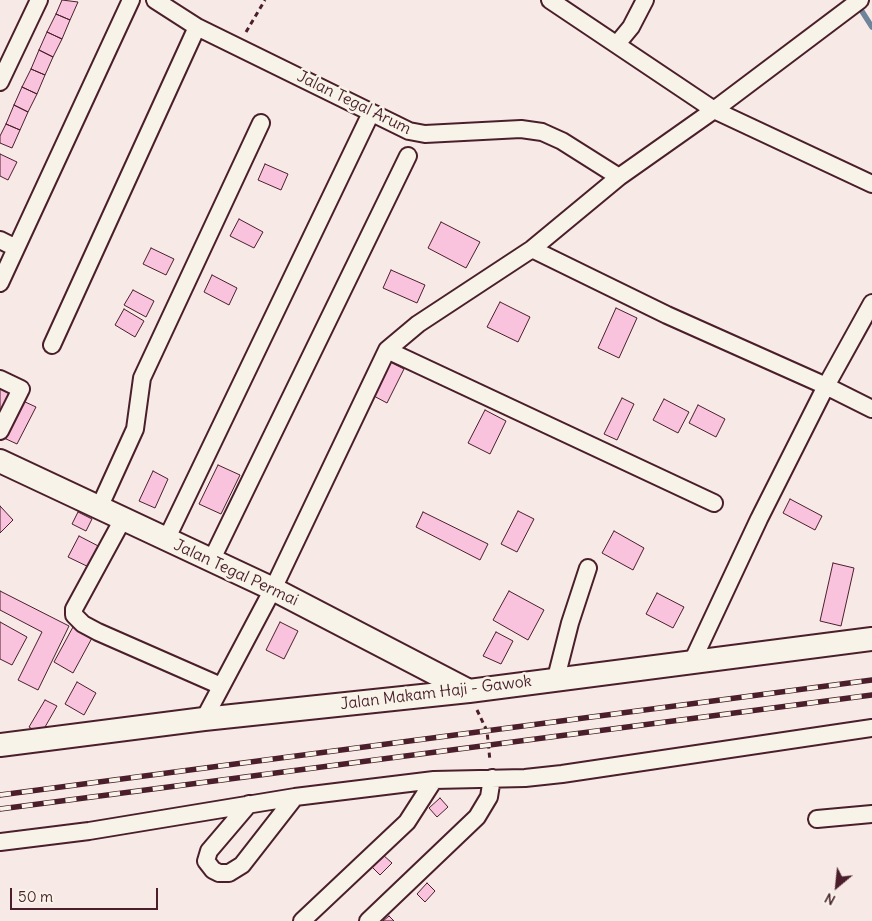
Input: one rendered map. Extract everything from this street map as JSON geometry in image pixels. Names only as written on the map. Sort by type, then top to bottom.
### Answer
[{"type":"street","points":[[0,82],[39,0]]},
{"type":"street","points":[[0,283],[131,0]]},
{"type":"street","name":"Jalan Tegal Arum","points":[[155,0],[197,27],[239,46],[371,113],[417,133],[521,129],[542,132],[562,141],[619,178]]},
{"type":"street","points":[[550,0],[714,110],[872,184]]},
{"type":"street","points":[[617,44],[630,27],[645,0]]},
{"type":"street","points":[[204,719],[273,589],[387,350],[418,324],[532,249],[619,178],[714,110],[857,2]]},
{"type":"street","points":[[52,345],[197,27]]},
{"type":"street","points":[[166,540],[371,113]]},
{"type":"street","points":[[99,508],[134,429],[142,378],[261,123]]},
{"type":"street","points":[[212,561],[408,156]]},
{"type":"street","points":[[0,240],[16,248]]},
{"type":"street","points":[[532,249],[667,316],[826,386],[872,409]]},
{"type":"street","points":[[692,662],[759,519],[826,386],[872,303]]},
{"type":"street","points":[[387,350],[714,504]]},
{"type":"street","points":[[0,379],[21,389],[0,431]]},
{"type":"street","name":"Jalan Tegal Permai","points":[[0,461],[273,589],[468,691]]},
{"type":"street","points":[[123,519],[74,608],[74,615],[83,624],[98,632],[221,686]]},
{"type":"street","points":[[556,678],[570,622],[588,568]]},
{"type":"street","name":"Jalan Makam Haji - Gawok","points":[[0,745],[204,719],[468,691],[556,678],[872,639]]},
{"type":"street","points":[[0,842],[90,831],[295,797],[434,780],[525,778],[562,774],[872,728]]},
{"type":"street","points":[[368,921],[477,817],[489,797],[492,778]]},
{"type":"street","points":[[302,921],[407,822],[434,780]]},
{"type":"street","points":[[249,804],[209,852],[206,861],[213,870],[220,873],[228,873],[242,864],[295,797]]},
{"type":"street","points":[[816,819],[872,814]]},
{"type":"path","points":[[239,46],[265,0]]},
{"type":"path","points":[[468,691],[486,731],[492,778]]},
{"type":"building","points":[[62,0],[78,2],[70,20],[56,14]]},
{"type":"building","points":[[56,14],[70,20],[62,39],[47,32]]},
{"type":"building","points":[[47,32],[62,39],[53,57],[39,50]]},
{"type":"building","points":[[39,50],[53,57],[45,75],[31,69]]},
{"type":"building","points":[[31,69],[45,75],[37,94],[22,87]]},
{"type":"building","points":[[22,87],[37,94],[28,112],[14,105]]},
{"type":"building","points":[[14,105],[28,112],[20,130],[6,124]]},
{"type":"building","points":[[6,124],[20,130],[12,148],[0,143],[0,136]]},
{"type":"building","points":[[0,154],[17,162],[8,180],[0,176]]},
{"type":"building","points":[[265,164],[288,174],[281,190],[258,180]]},
{"type":"building","points":[[239,219],[263,232],[254,248],[230,236]]},
{"type":"building","points":[[441,222],[480,242],[466,268],[428,248]]},
{"type":"building","points":[[151,248],[174,259],[166,275],[143,264]]},
{"type":"building","points":[[391,270],[425,285],[417,303],[383,288]]},
{"type":"building","points":[[212,275],[237,288],[229,305],[204,292]]},
{"type":"building","points":[[133,290],[154,301],[146,317],[124,305]]},
{"type":"building","points":[[500,302],[530,317],[518,342],[487,327]]},
{"type":"building","points":[[616,308],[637,318],[619,358],[598,348]]},
{"type":"building","points":[[124,309],[144,321],[135,337],[115,325]]},
{"type":"building","points":[[388,361],[404,369],[387,403],[372,395]]},
{"type":"building","points":[[0,387],[12,394],[3,411],[0,409]]},
{"type":"building","points":[[622,398],[634,404],[617,440],[604,434]]},
{"type":"building","points":[[664,399],[689,412],[678,433],[653,420]]},
{"type":"building","points":[[23,401],[36,407],[17,444],[4,438]]},
{"type":"building","points":[[698,405],[725,419],[716,437],[689,423]]},
{"type":"building","points":[[485,410],[506,421],[490,454],[468,443]]},
{"type":"building","points":[[218,465],[240,475],[221,514],[199,504]]},
{"type":"building","points":[[153,471],[168,479],[155,508],[139,501]]},
{"type":"building","points":[[790,499],[822,516],[815,530],[783,513]]},
{"type":"building","points":[[0,506],[13,520],[0,533]]},
{"type":"building","points":[[518,511],[534,519],[517,552],[501,544]]},
{"type":"building","points":[[78,512],[92,519],[86,531],[72,524]]},
{"type":"building","points":[[423,512],[488,544],[480,560],[416,527]]},
{"type":"building","points":[[614,531],[644,548],[633,570],[602,553]]},
{"type":"building","points":[[79,536],[104,549],[93,569],[68,557]]},
{"type":"building","points":[[833,563],[854,568],[841,626],[820,621]]},
{"type":"building","points":[[0,591],[69,626],[38,690],[18,680],[42,632],[0,610]]},
{"type":"building","points":[[509,591],[544,610],[528,640],[493,620]]},
{"type":"building","points":[[657,593],[684,607],[673,628],[646,614]]},
{"type":"building","points":[[0,622],[27,637],[12,665],[0,659]]},
{"type":"building","points":[[280,622],[298,631],[284,659],[266,650]]},
{"type":"building","points":[[73,627],[92,638],[73,673],[54,662]]},
{"type":"building","points":[[496,632],[513,641],[501,664],[483,656]]},
{"type":"building","points":[[77,682],[96,693],[84,715],[65,704]]},
{"type":"building","points":[[45,700],[57,706],[41,734],[29,727]]},
{"type":"building","points":[[440,798],[448,807],[437,817],[429,808]]},
{"type":"building","points":[[382,854],[392,863],[380,875],[371,866]]},
{"type":"building","points":[[427,883],[435,891],[425,902],[417,894]]},
{"type":"building","points":[[389,916],[394,921],[383,921]]},
{"type":"waterway","points":[[858,5],[872,27]]},
{"type":"railway","points":[[0,795],[872,680]]},
{"type":"railway","points":[[0,809],[872,695]]}]
